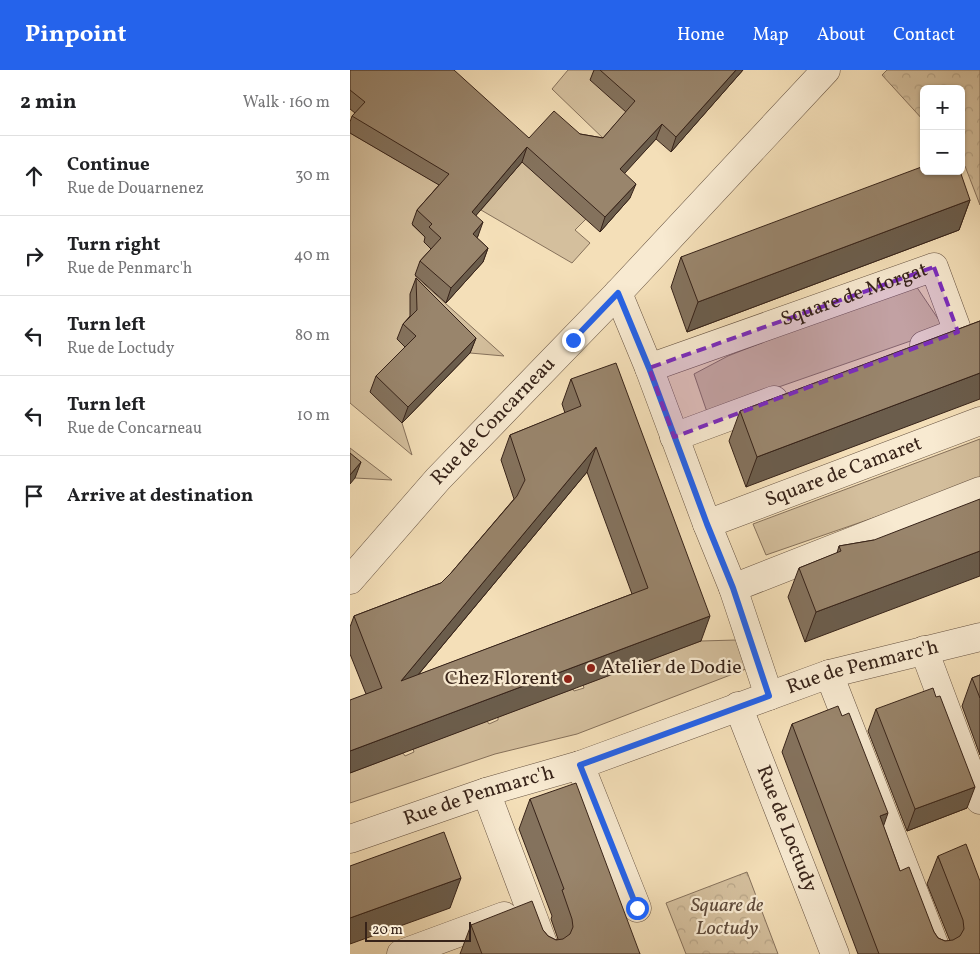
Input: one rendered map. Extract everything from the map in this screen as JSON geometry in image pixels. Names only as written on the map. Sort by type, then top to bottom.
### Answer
[{"type":"street","name":"Rue de Concarneau","points":[[350,580],[438,479],[618,293],[826,70]]},
{"type":"street","name":"Square de Morgat","points":[[649,368],[934,267],[958,332],[903,352]]},
{"type":"street","points":[[618,293],[649,368],[733,588],[769,696]]},
{"type":"street","points":[[674,437],[793,393]]},
{"type":"street","name":"Square de Camaret","points":[[707,524],[980,421]]},
{"type":"street","points":[[733,588],[980,491]]},
{"type":"street","name":"Rue de Penmarc'h","points":[[350,839],[486,792],[580,765],[829,674],[980,637]]},
{"type":"street","points":[[924,650],[980,800]]},
{"type":"street","points":[[829,674],[938,954]]},
{"type":"street","name":"Rue de Loctudy","points":[[738,706],[834,954]]},
{"type":"street","points":[[580,765],[637,908]]},
{"type":"street","points":[[486,792],[547,954]]},
{"type":"street","points":[[401,954],[529,907]]},
{"type":"highlighted area","points":[[934,267],[958,332],[674,437],[649,368]]},
{"type":"green space","points":[[568,70],[599,70],[630,116],[607,142],[552,89]]},
{"type":"green space","points":[[887,70],[980,70],[980,205],[965,166],[965,85],[920,85],[920,117],[882,75]]},
{"type":"green space","points":[[350,133],[464,199],[412,225],[427,239],[436,253],[415,276],[504,356],[470,353],[438,322],[410,352],[402,423],[412,455],[350,403]]},
{"type":"green space","points":[[518,158],[586,219],[575,230],[590,243],[572,263],[481,210],[494,195]]},
{"type":"green space","points":[[914,283],[945,329],[707,412],[694,374],[728,356]]},
{"type":"green space","points":[[980,439],[980,481],[766,555],[753,524]]},
{"type":"green space","points":[[350,448],[392,480],[355,478],[350,473]]},
{"type":"green space","points":[[736,640],[746,669],[577,734],[495,754],[350,803],[350,773],[403,753],[405,756],[414,752],[413,749],[487,721],[489,724],[498,720],[498,717],[573,689],[574,691],[584,688],[583,685],[701,641]]},
{"type":"green space","name":"Square de Loctudy","points":[[747,872],[778,954],[686,954],[666,903]]},
{"type":"building","points":[[350,70],[454,70],[529,138],[554,111],[580,134],[603,138],[635,101],[600,70],[736,70],[676,137],[662,124],[620,169],[636,184],[605,217],[527,147],[472,212],[483,222],[473,234],[488,248],[451,288],[420,261],[441,238],[429,227],[432,224],[417,210],[449,174],[352,116],[365,102],[350,90]]},
{"type":"building","points":[[920,167],[920,175],[961,175],[970,200],[698,302],[681,257]]},
{"type":"building","points":[[416,278],[476,338],[408,407],[376,376],[416,336],[403,324],[417,310]]},
{"type":"building","points":[[980,321],[980,373],[757,457],[740,411]]},
{"type":"building","points":[[616,363],[710,616],[350,751],[350,700],[382,688],[354,616],[441,583],[451,573],[517,496],[525,480],[510,435],[581,406],[571,379]],"holes":[[[596,447],[648,588],[401,681]]]},
{"type":"building","points":[[350,453],[361,462],[350,475]]},
{"type":"building","points":[[980,499],[980,551],[816,612],[799,568],[841,551],[839,546],[874,540]]},
{"type":"building","points":[[980,675],[980,698],[972,678]]},
{"type":"building","points":[[933,688],[936,697],[940,696],[975,787],[915,809],[876,709]]},
{"type":"building","points":[[838,706],[842,716],[849,713],[888,813],[880,816],[900,871],[909,867],[934,932],[938,938],[945,941],[953,940],[960,936],[964,929],[963,920],[938,856],[966,844],[980,881],[980,954],[879,954],[792,724]]},
{"type":"building","points":[[576,783],[640,954],[482,954],[471,925],[532,901],[543,930],[548,936],[556,940],[563,939],[570,934],[573,927],[572,919],[562,890],[564,889],[530,799]]},
{"type":"building","points":[[444,832],[461,878],[350,918],[350,866]]},
{"type":"place","name":"Atelier de Dodie","points":[[591,668]]},
{"type":"place","name":"Chez Florent","points":[[568,679]]},
{"type":"route","points":[[573,340],[618,293],[649,368],[733,588],[769,696],[580,765],[637,908]]}]
